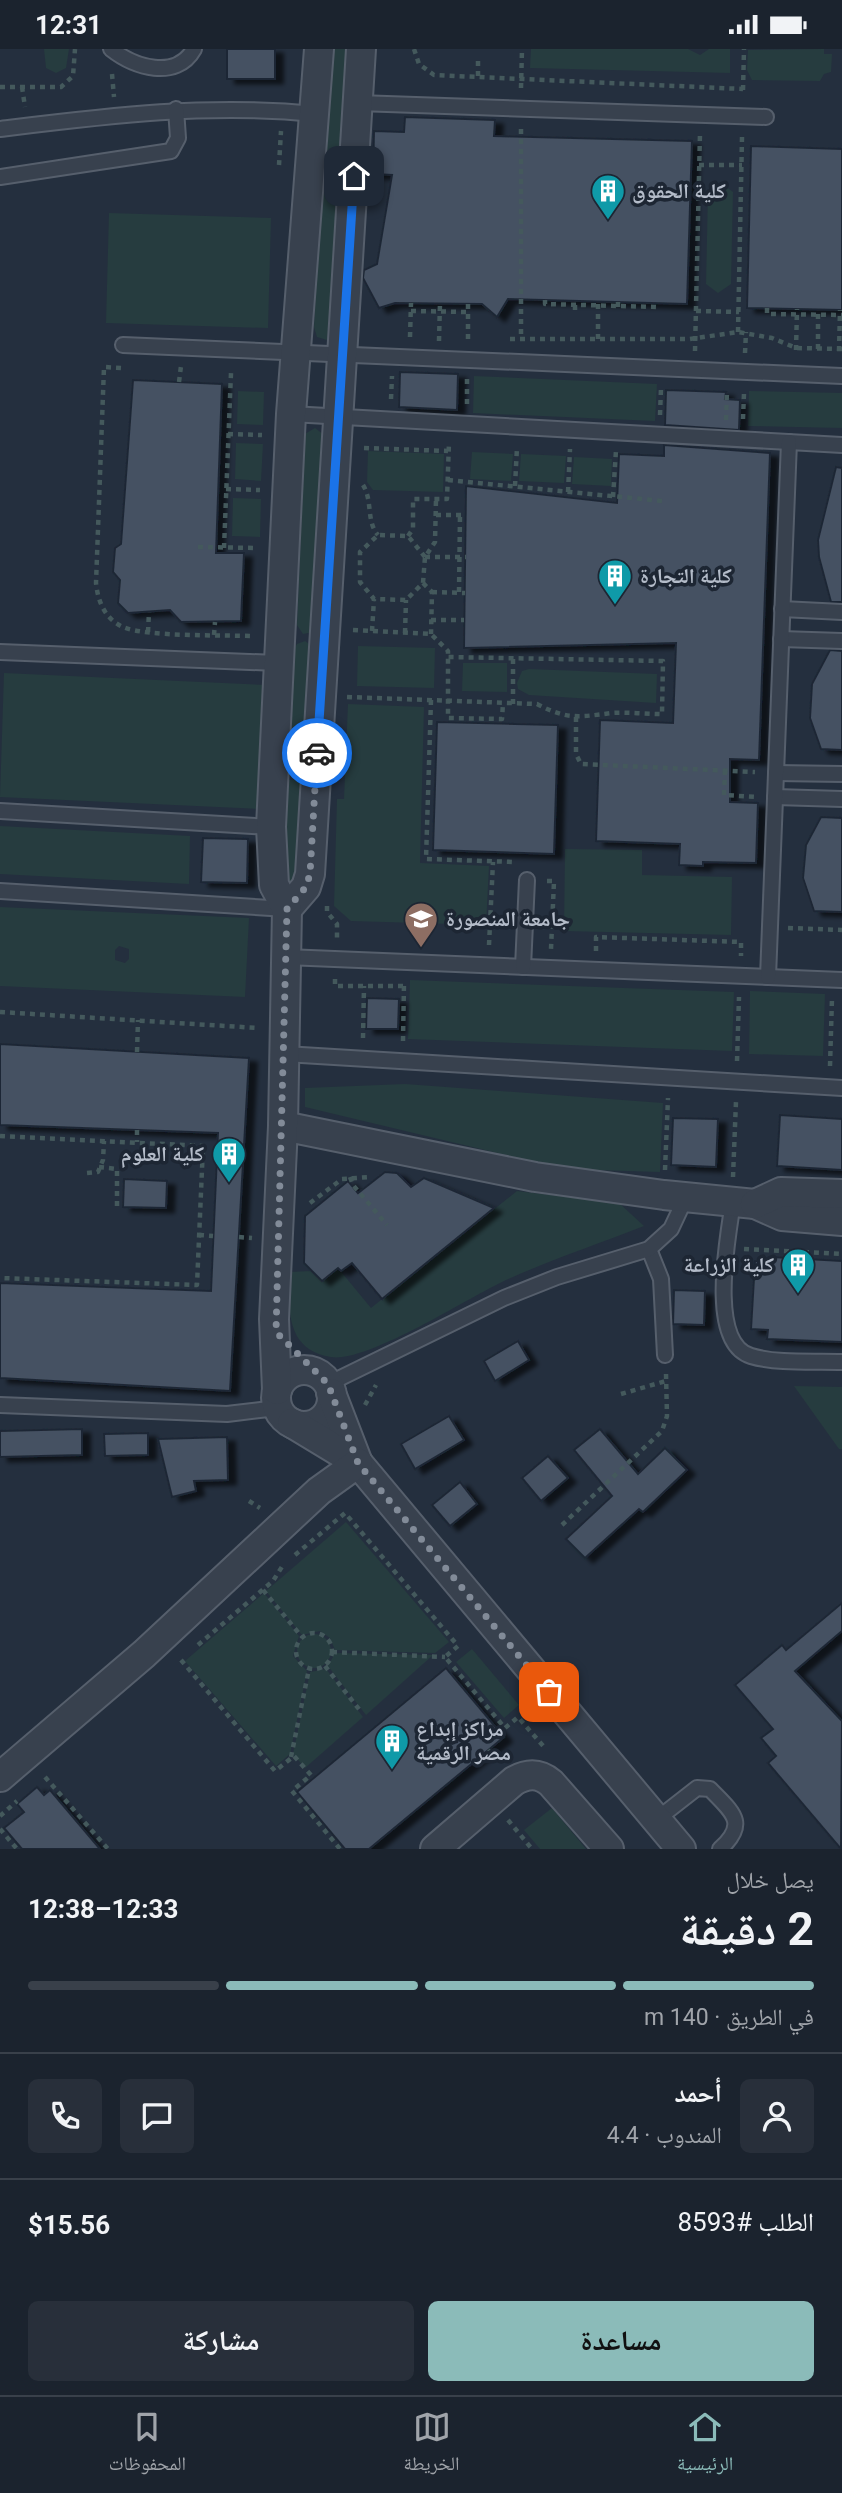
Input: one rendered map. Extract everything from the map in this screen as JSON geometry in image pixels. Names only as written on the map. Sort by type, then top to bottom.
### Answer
[{"type":"street","points":[[319,49],[290,414],[271,827],[274,885],[287,909],[283,1126],[274,1305],[282,1407],[358,1463],[681,1849]]},
{"type":"street","points":[[287,909],[306,887],[310,874],[324,639],[352,417],[344,355],[361,49]]},
{"type":"street","points":[[274,764],[317,765]]},
{"type":"street","points":[[283,1126],[523,1175],[744,1203],[782,1216],[842,1221]]},
{"type":"street","points":[[744,1203],[781,1192],[842,1194]]},
{"type":"street","points":[[276,1332],[324,1383],[358,1463]]},
{"type":"street","points":[[296,1371],[324,1383],[331,1402],[324,1417],[309,1426],[282,1407],[287,1375],[296,1371]]},
{"type":"street","points":[[0,1777],[144,1654],[319,1491],[358,1463]]},
{"type":"street","points":[[435,1849],[521,1777],[529,1775],[545,1778],[609,1849]]},
{"type":"lane","points":[[111,49],[134,64],[149,68],[174,66],[184,62],[194,49]]},
{"type":"lane","points":[[358,103],[766,117]]},
{"type":"lane","points":[[0,129],[176,109],[244,108],[315,114]]},
{"type":"lane","points":[[0,177],[171,151],[178,138],[176,109]]},
{"type":"lane","points":[[123,345],[842,376]]},
{"type":"lane","points":[[290,414],[842,446]]},
{"type":"lane","points":[[768,977],[789,442]]},
{"type":"lane","points":[[782,609],[842,612]]},
{"type":"lane","points":[[781,639],[842,641]]},
{"type":"lane","points":[[0,652],[278,650]]},
{"type":"lane","points":[[776,773],[842,774]]},
{"type":"lane","points":[[775,797],[842,799]]},
{"type":"lane","points":[[0,811],[271,827]]},
{"type":"lane","points":[[523,967],[527,880]]},
{"type":"lane","points":[[0,891],[287,909]]},
{"type":"lane","points":[[286,957],[837,980]]},
{"type":"lane","points":[[285,1042],[363,1058],[836,1088]]},
{"type":"lane","points":[[324,1383],[504,1298],[557,1277],[649,1249],[671,1230],[675,1196]]},
{"type":"lane","points":[[744,1203],[726,1248],[725,1323],[736,1347],[760,1358],[842,1362]]},
{"type":"lane","points":[[649,1249],[661,1279],[665,1355]]},
{"type":"lane","points":[[0,1405],[227,1414],[282,1407]]},
{"type":"lane","points":[[656,1820],[697,1788],[710,1789],[737,1824],[733,1838],[720,1849]]},
{"type":"path","points":[[0,87],[61,87],[73,76],[75,49]]},
{"type":"path","points":[[414,49],[419,64],[434,75],[743,89]]},
{"type":"path","points":[[521,337],[522,277],[518,266],[522,49]]},
{"type":"path","points":[[738,332],[744,49]]},
{"type":"path","points":[[478,61],[478,77]]},
{"type":"path","points":[[694,369],[700,114]]},
{"type":"path","points":[[699,165],[742,165]]},
{"type":"path","points":[[545,300],[545,305],[657,307],[657,303]]},
{"type":"path","points":[[575,301],[575,310]]},
{"type":"path","points":[[618,302],[618,310]]},
{"type":"path","points":[[410,334],[411,303]]},
{"type":"path","points":[[439,335],[440,303]]},
{"type":"path","points":[[468,303],[468,335]]},
{"type":"path","points":[[598,306],[598,326]]},
{"type":"path","points":[[767,308],[767,314],[841,313],[839,341]]},
{"type":"path","points":[[796,340],[797,309]]},
{"type":"path","points":[[696,310],[738,312]]},
{"type":"path","points":[[411,311],[468,312]]},
{"type":"path","points":[[818,315],[818,339]]},
{"type":"path","points":[[505,340],[521,337],[695,338],[738,332],[772,338],[796,348],[842,349]]},
{"type":"path","points":[[659,435],[663,338]]},
{"type":"path","points":[[399,342],[420,342]]},
{"type":"path","points":[[430,342],[449,342]]},
{"type":"path","points":[[458,342],[477,342]]},
{"type":"path","points":[[390,419],[393,358]]},
{"type":"path","points":[[133,368],[104,367],[96,583],[100,605],[114,621],[134,630],[278,650]]},
{"type":"path","points":[[169,370],[193,371]]},
{"type":"path","points":[[726,438],[728,371]]},
{"type":"path","points":[[218,372],[244,374]]},
{"type":"path","points":[[224,548],[231,373]]},
{"type":"path","points":[[352,417],[364,448],[363,459]]},
{"type":"path","points":[[408,536],[413,529],[413,499],[447,499],[450,422]]},
{"type":"path","points":[[228,434],[270,435]]},
{"type":"path","points":[[515,486],[517,447]]},
{"type":"path","points":[[364,448],[448,451]]},
{"type":"path","points":[[568,492],[570,449]]},
{"type":"path","points":[[613,496],[616,449]]},
{"type":"path","points":[[447,480],[662,501]]},
{"type":"path","points":[[363,481],[370,495],[372,528],[379,535],[408,536],[425,557]]},
{"type":"path","points":[[226,489],[268,491]]},
{"type":"path","points":[[431,634],[432,592],[424,583],[425,557],[435,542],[436,499]]},
{"type":"path","points":[[432,592],[462,592],[463,515],[436,515]]},
{"type":"path","points":[[372,631],[374,599],[360,582],[360,552],[379,535]]},
{"type":"path","points":[[198,547],[266,548]]},
{"type":"path","points":[[425,557],[463,557]]},
{"type":"path","points":[[405,633],[406,600],[424,583]]},
{"type":"path","points":[[374,599],[406,600]]},
{"type":"path","points":[[149,612],[149,623]]},
{"type":"path","points":[[431,620],[464,620]]},
{"type":"path","points":[[324,639],[352,641],[352,630],[431,634],[448,651],[448,718],[502,719],[502,703]]},
{"type":"path","points":[[343,687],[343,697],[537,705],[559,716],[592,718],[612,713],[662,714],[663,661],[448,657]]},
{"type":"path","points":[[513,658],[513,703]]},
{"type":"path","points":[[431,700],[426,859],[528,863],[527,880]]},
{"type":"path","points":[[576,717],[576,758],[581,764],[776,773]]},
{"type":"path","points":[[725,770],[724,795],[775,797]]},
{"type":"path","points":[[488,965],[493,862]]},
{"type":"path","points":[[327,900],[327,912],[337,924],[335,986],[404,986]]},
{"type":"path","points":[[770,927],[842,930]]},
{"type":"path","points":[[595,969],[596,937],[741,942],[737,1081],[744,1203]]},
{"type":"path","points":[[402,1060],[405,961]]},
{"type":"path","points":[[836,1088],[837,980]]},
{"type":"path","points":[[363,1058],[364,986]]},
{"type":"path","points":[[0,1012],[138,1020],[285,1042]]},
{"type":"path","points":[[137,1052],[138,1020]]},
{"type":"path","points":[[669,1077],[675,1196]]},
{"type":"path","points":[[137,1130],[137,1142]]},
{"type":"path","points":[[0,1136],[203,1146],[197,1285],[0,1277]]},
{"type":"path","points":[[87,1173],[97,1173],[103,1160],[104,1141]]},
{"type":"path","points":[[99,1167],[117,1169],[117,1209]]},
{"type":"path","points":[[349,1177],[387,1225]]},
{"type":"path","points":[[310,1203],[335,1182],[349,1177],[370,1177]]},
{"type":"path","points":[[200,1235],[214,1235]]},
{"type":"path","points":[[726,1248],[842,1254]]},
{"type":"path","points":[[562,1525],[662,1431],[667,1416],[665,1355]]},
{"type":"path","points":[[621,1394],[666,1381]]},
{"type":"path","points":[[332,1652],[445,1657],[458,1646],[345,1513],[282,1566],[263,1590],[180,1661],[275,1771],[294,1756],[311,1775],[292,1791],[340,1849]]},
{"type":"path","points":[[263,1590],[302,1637]]},
{"type":"path","points":[[302,1637],[320,1634],[330,1643],[332,1652],[326,1666]]},
{"type":"path","points":[[302,1637],[295,1649],[296,1655],[309,1669]]},
{"type":"path","points":[[445,1657],[505,1728],[518,1717],[553,1758]]},
{"type":"path","points":[[309,1669],[326,1666]]},
{"type":"path","points":[[326,1666],[362,1713]]},
{"type":"path","points":[[290,1759],[309,1669]]},
{"type":"path","points":[[488,1750],[496,1759]]},
{"type":"path","points":[[37,1784],[46,1776],[108,1849]]},
{"type":"path","points":[[0,1816],[18,1800]]},
{"type":"path","points":[[491,1801],[532,1849]]},
{"type":"path","points":[[0,1829],[17,1849]]},
{"type":"green space","points":[[44,49],[69,49],[66,68],[56,73],[46,68]]},
{"type":"green space","points":[[329,49],[351,49],[332,338],[327,340],[317,337],[314,327]]},
{"type":"green space","points":[[531,49],[688,49],[700,55],[709,49],[730,49],[730,73],[530,68]]},
{"type":"green space","points":[[824,49],[824,54],[832,54],[831,72],[824,74],[820,81],[752,80],[747,70],[748,50]]},
{"type":"green space","points":[[721,183],[733,192],[731,284],[718,293],[706,284],[708,191]]},
{"type":"green space","points":[[109,213],[271,218],[268,328],[106,323]]},
{"type":"green space","points":[[474,376],[657,384],[655,421],[473,413]]},
{"type":"green space","points":[[238,391],[264,392],[263,425],[237,424]]},
{"type":"green space","points":[[749,391],[842,393],[842,428],[748,426]]},
{"type":"green space","points":[[315,428],[324,435],[313,632],[303,634],[297,625],[305,434]]},
{"type":"green space","points":[[236,443],[263,444],[261,481],[235,479]]},
{"type":"green space","points":[[368,451],[444,454],[443,492],[373,490],[367,482]]},
{"type":"green space","points":[[472,452],[513,454],[511,481],[470,479]]},
{"type":"green space","points":[[521,454],[566,456],[564,483],[519,481]]},
{"type":"green space","points":[[574,457],[612,459],[611,486],[572,484]]},
{"type":"green space","points":[[233,498],[261,499],[260,537],[232,536]]},
{"type":"green space","points":[[305,641],[313,647],[309,748],[289,747],[294,649],[297,644]]},
{"type":"green space","points":[[358,646],[435,648],[434,688],[357,686]]},
{"type":"green space","points":[[463,663],[507,663],[507,692],[462,691]]},
{"type":"green space","points":[[529,669],[657,674],[656,703],[529,695],[518,689],[517,683],[522,671]]},
{"type":"green space","points":[[4,673],[265,685],[259,809],[0,797]]},
{"type":"green space","points":[[348,704],[424,707],[420,863],[489,866],[486,925],[351,921],[334,906],[337,799],[344,799]]},
{"type":"green space","points":[[284,780],[303,780],[299,876],[291,884],[283,881]]},
{"type":"green space","points":[[0,826],[190,836],[189,884],[0,874]]},
{"type":"green space","points":[[565,849],[642,850],[642,875],[732,877],[731,935],[564,931]]},
{"type":"green space","points":[[0,907],[249,918],[245,997],[0,986]],"holes":[[[119,946],[129,949],[129,959],[125,963],[115,960],[115,950]]]},
{"type":"green space","points":[[410,980],[734,992],[732,1051],[408,1039]]},
{"type":"green space","points":[[750,991],[825,994],[823,1056],[749,1054]]},
{"type":"green space","points":[[405,1084],[663,1103],[660,1172],[594,1170],[535,1162],[305,1107],[305,1088]]},
{"type":"green space","points":[[517,1191],[619,1203],[644,1226],[517,1275],[367,1351],[331,1357],[316,1353],[305,1346],[297,1336],[290,1312],[290,1272],[311,1271],[322,1281],[338,1268],[371,1308]]},
{"type":"green space","points":[[794,1386],[842,1387],[842,1449],[839,1449]]},
{"type":"green space","points":[[346,1522],[449,1642],[435,1653],[335,1650],[330,1638],[320,1631],[302,1635],[266,1591]]},
{"type":"green space","points":[[264,1593],[299,1636],[293,1656],[307,1671],[290,1754],[276,1766],[185,1661]]},
{"type":"green space","points":[[314,1634],[326,1639],[331,1651],[326,1663],[314,1668],[302,1663],[297,1651],[302,1639]]},
{"type":"green space","points":[[472,1649],[519,1705],[504,1718],[456,1662]]},
{"type":"green space","points":[[335,1653],[433,1655],[366,1715],[328,1666]]},
{"type":"green space","points":[[326,1669],[363,1717],[305,1768],[293,1754],[310,1672]]},
{"type":"green space","points":[[552,1808],[586,1849],[540,1849],[524,1830]]},
{"type":"building","points":[[227,49],[275,49],[275,79],[227,79]]},
{"type":"building","points":[[405,117],[495,120],[494,136],[692,141],[687,304],[508,299],[497,317],[482,304],[395,303],[379,308],[363,278],[364,270],[377,264],[392,175],[373,174],[374,131],[404,132]]},
{"type":"building","name":"كلية الحقوق","points":[[751,146],[842,149],[842,310],[747,308]]},
{"type":"building","points":[[400,372],[458,374],[457,410],[399,407]]},
{"type":"building","points":[[133,380],[222,384],[216,553],[244,553],[241,621],[181,622],[170,610],[128,613],[118,603],[120,580],[113,572],[115,548],[121,544]]},
{"type":"building","points":[[666,390],[726,392],[725,399],[740,400],[739,430],[665,425]]},
{"type":"building","name":"كلية التجارة","points":[[664,445],[770,453],[759,760],[730,759],[730,802],[758,803],[756,863],[703,862],[703,866],[679,865],[680,844],[596,841],[600,720],[673,723],[676,643],[464,648],[466,486],[617,503],[619,454],[664,456]]},
{"type":"building","points":[[836,467],[842,468],[842,602],[831,602],[819,557],[818,540]]},
{"type":"building","points":[[830,650],[842,651],[842,750],[821,749],[810,718],[812,684]]},
{"type":"building","points":[[437,722],[558,725],[554,854],[433,850]]},
{"type":"building","points":[[821,817],[842,818],[842,912],[814,911],[803,878],[806,845]]},
{"type":"building","points":[[203,838],[248,839],[247,883],[201,882]]},
{"type":"building","points":[[367,998],[399,999],[398,1029],[366,1029]]},
{"type":"building","name":"كلية العلوم","points":[[0,1044],[249,1058],[230,1391],[0,1378],[0,1283],[211,1291],[218,1133],[0,1125]]},
{"type":"building","points":[[780,1115],[842,1119],[842,1170],[777,1166]]},
{"type":"building","points":[[673,1118],[718,1119],[716,1167],[671,1165]]},
{"type":"building","points":[[385,1172],[397,1173],[411,1187],[424,1178],[494,1208],[382,1299],[352,1263],[341,1271],[338,1268],[322,1281],[304,1263],[305,1216],[348,1181],[358,1193]]},
{"type":"building","points":[[124,1179],[167,1181],[166,1208],[123,1207]]},
{"type":"building","name":"كلية الزراعة","points":[[771,1257],[842,1261],[842,1342],[767,1339],[768,1330],[751,1329],[755,1261],[771,1262]]},
{"type":"building","points":[[674,1290],[705,1291],[704,1325],[673,1324]]},
{"type":"building","points":[[518,1341],[529,1360],[495,1381],[484,1361]]},
{"type":"building","points":[[449,1416],[464,1440],[415,1469],[401,1444]]},
{"type":"building","points":[[82,1429],[82,1455],[0,1457],[0,1431]]},
{"type":"building","points":[[600,1429],[638,1474],[665,1448],[687,1470],[643,1512],[639,1509],[585,1558],[566,1539],[612,1496],[574,1450]]},
{"type":"building","points":[[148,1433],[148,1455],[105,1456],[104,1434]]},
{"type":"building","points":[[227,1437],[228,1480],[194,1481],[196,1491],[172,1497],[158,1439]]},
{"type":"building","points":[[548,1456],[568,1478],[541,1501],[522,1478]]},
{"type":"building","points":[[460,1482],[477,1504],[450,1526],[432,1505]]},
{"type":"building","points":[[842,1603],[842,1631],[795,1671],[842,1721],[841,1849],[768,1763],[776,1756],[761,1738],[773,1729],[735,1685],[782,1645],[786,1650]]},
{"type":"building","name":"مراكز إبداع مصر الرقمية","points":[[446,1668],[504,1737],[369,1849],[345,1849],[297,1792]]},
{"type":"building","points":[[37,1787],[44,1795],[50,1790],[100,1849],[22,1849],[4,1828],[24,1812],[17,1804]]},
{"type":"way so far","points":[[317,753],[310,874],[306,887],[287,909],[283,1126],[274,1305],[276,1332],[294,1353],[328,1384],[358,1463],[549,1692]]},
{"type":"place","name":"كلية الحقوق","points":[[608,221]]},
{"type":"place","name":"كلية التجارة","points":[[615,606]]},
{"type":"place","name":"جامعة المنصورة","points":[[421,949]]},
{"type":"place","name":"كلية العلوم","points":[[229,1184]]},
{"type":"place","name":"كلية الزراعة","points":[[798,1295]]},
{"type":"place","name":"مراكز إبداع مصر الرقمية","points":[[392,1771]]},
{"type":"route","points":[[317,753],[354,176]]}]
